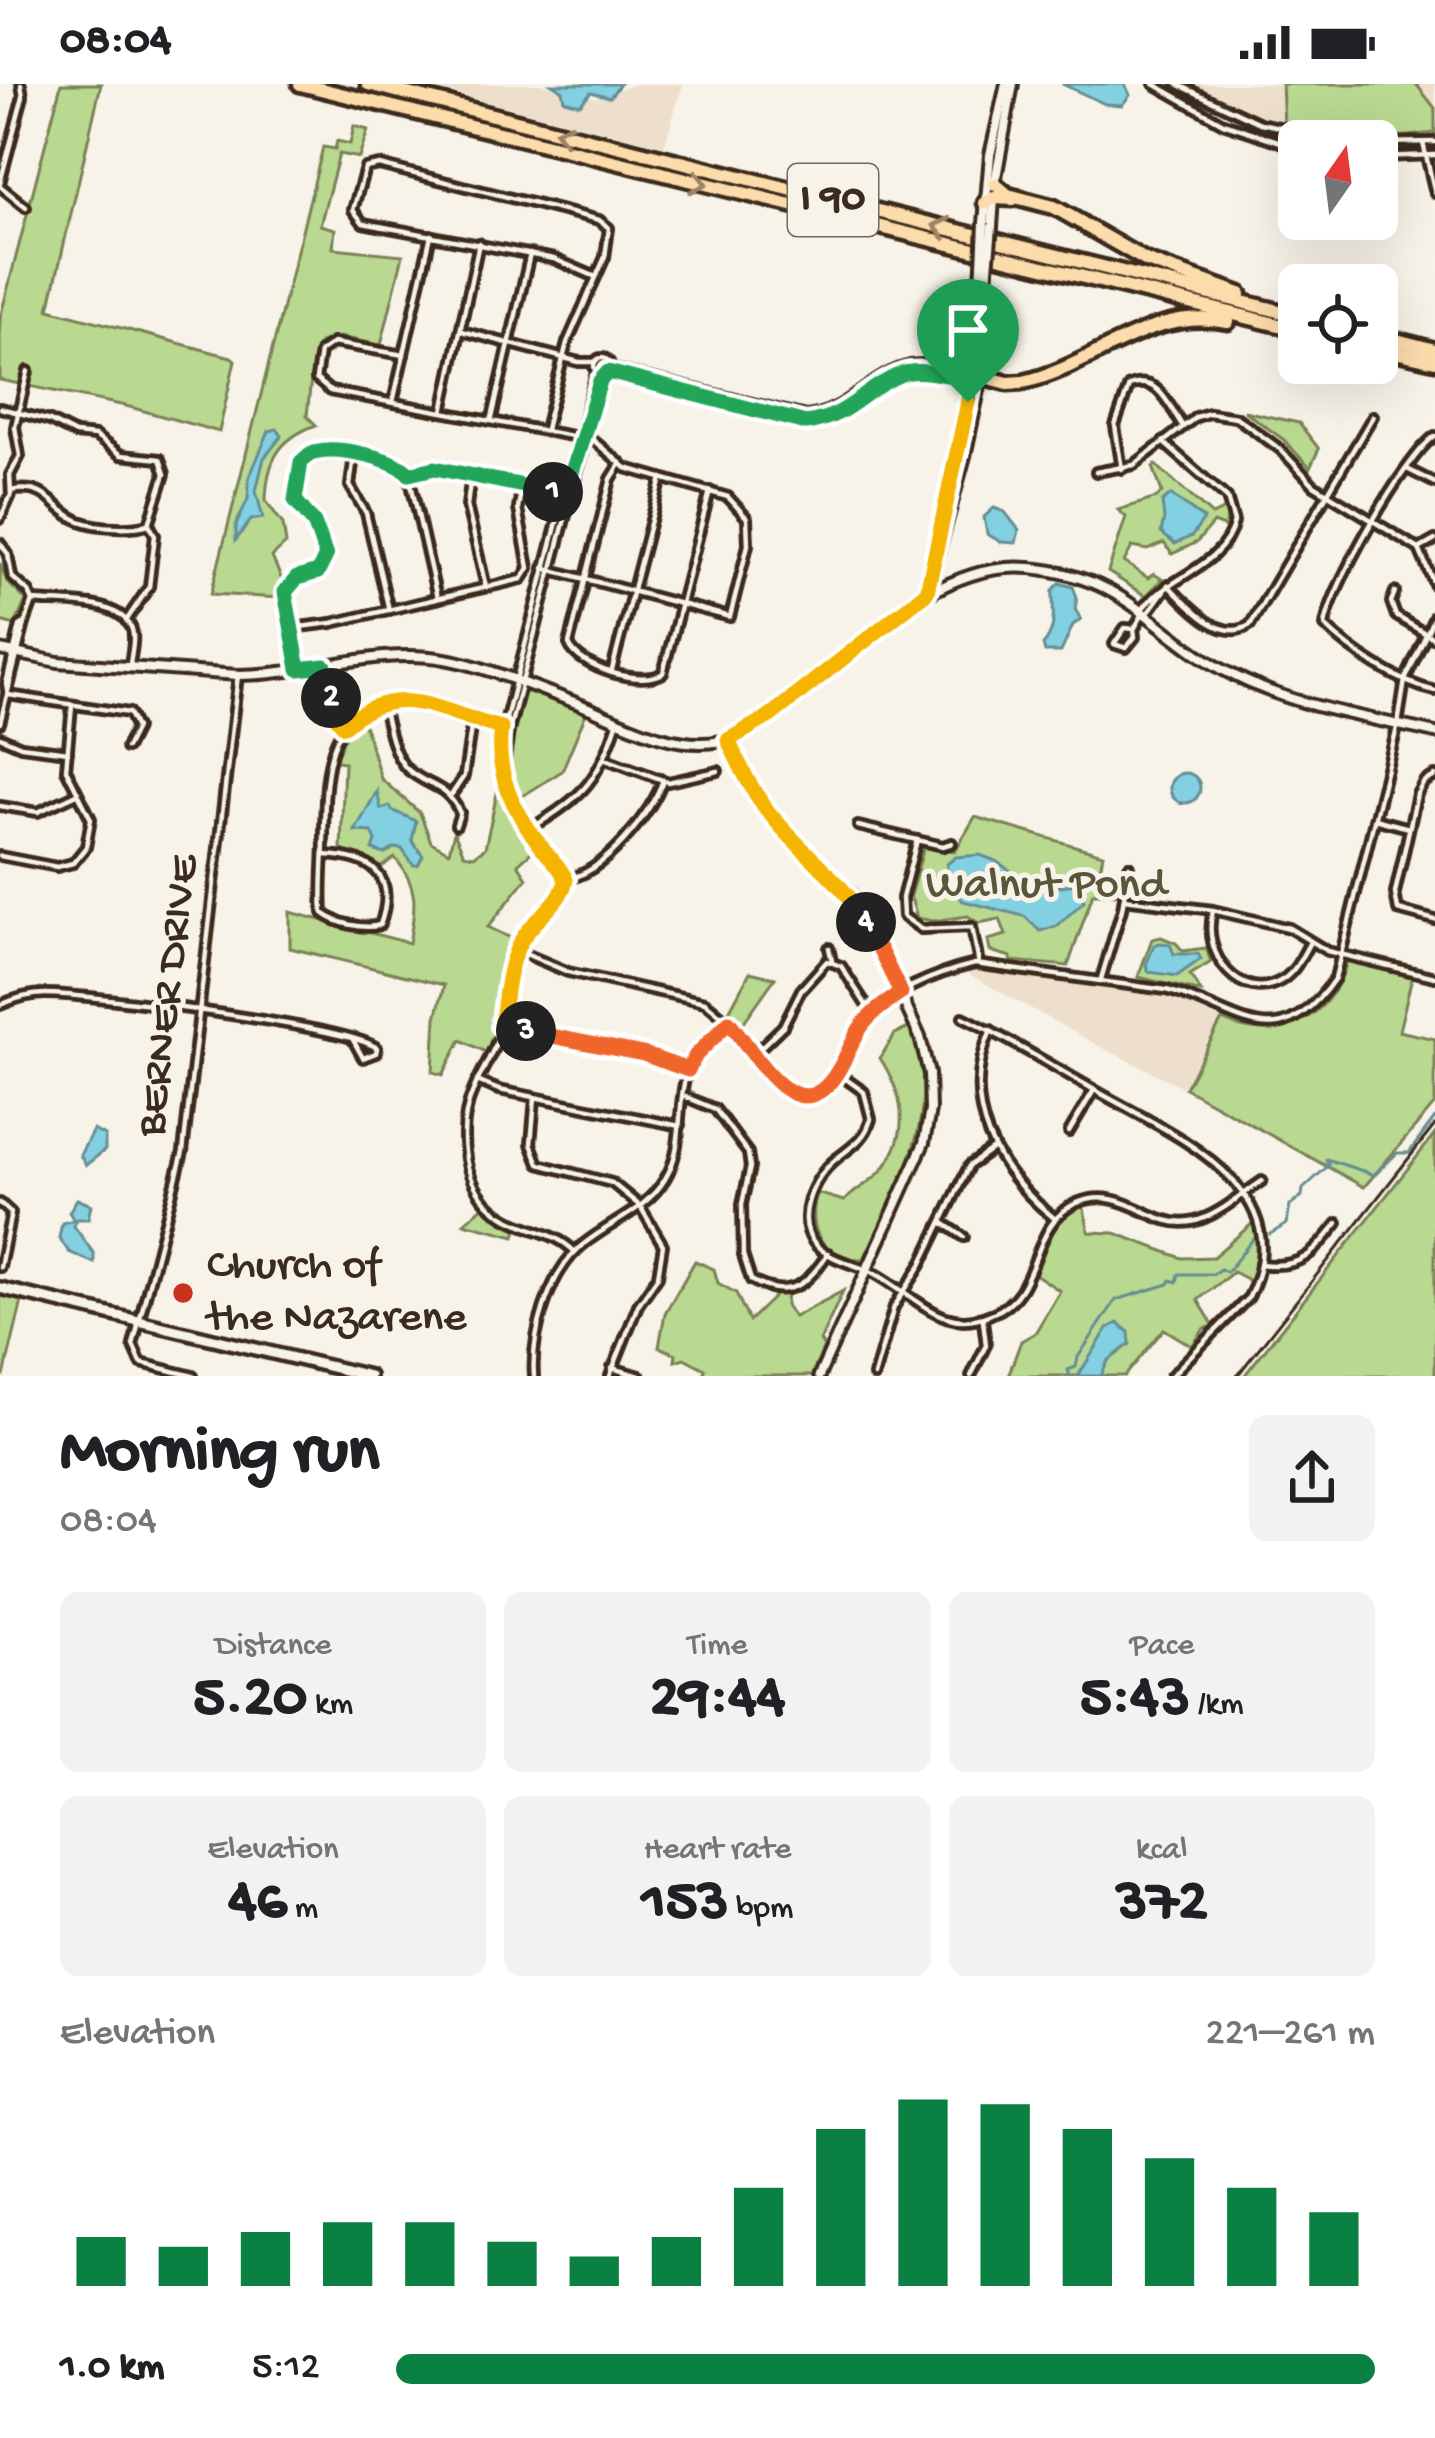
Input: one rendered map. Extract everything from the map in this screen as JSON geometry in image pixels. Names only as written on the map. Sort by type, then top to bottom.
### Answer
[{"type":"highway","name":"I 90","points":[[300,84],[1278,328]]},
{"type":"highway","name":"I 90","points":[[368,84],[1278,309]]},
{"type":"highway","points":[[992,195],[1054,207],[1175,274],[1278,307]]},
{"type":"highway","points":[[978,375],[1008,383],[1038,379],[1148,328],[1194,317],[1278,330]]},
{"type":"highway","points":[[1398,340],[1435,350]]},
{"type":"highway","points":[[1398,354],[1435,362]]},
{"type":"main road","points":[[0,1288],[369,1376]]},
{"type":"street","points":[[21,84],[23,96],[0,185],[26,207]]},
{"type":"street","points":[[992,195],[990,155],[1009,84]]},
{"type":"street","points":[[927,592],[978,375],[988,225],[1009,84]]},
{"type":"street","points":[[1154,84],[1222,123],[1278,141]]},
{"type":"street","points":[[1177,84],[1260,123],[1278,127]]},
{"type":"street","points":[[1398,143],[1435,143]]},
{"type":"street","points":[[1423,143],[1435,193]]},
{"type":"street","points":[[1398,156],[1435,155]]},
{"type":"street","points":[[545,428],[563,357],[605,257],[609,228],[599,220],[379,165],[362,173],[353,203],[363,223],[554,259],[596,277]]},
{"type":"street","points":[[393,402],[431,235]]},
{"type":"street","points":[[443,411],[479,243]]},
{"type":"street","points":[[491,419],[530,254]]},
{"type":"street","points":[[462,331],[602,372],[818,418],[911,365],[949,367],[978,375]]},
{"type":"street","points":[[404,355],[333,343],[320,352],[315,374],[330,392],[545,428],[600,442],[632,470],[710,491],[738,503],[745,512],[749,532],[730,617],[548,569]]},
{"type":"street","points":[[575,1252],[560,1240],[505,1220],[478,1190],[465,1149],[468,1102],[501,1027],[516,950],[531,924],[563,891],[566,880],[503,780],[505,729],[604,359],[579,362]]},
{"type":"street","points":[[595,362],[602,372]]},
{"type":"street","points":[[0,518],[20,456],[15,437],[28,371]]},
{"type":"street","points":[[1122,469],[1115,426],[1129,386],[1136,382],[1156,386],[1182,425]]},
{"type":"street","points":[[0,408],[98,437],[121,454],[160,459],[165,474],[149,524],[155,538],[148,587],[126,621]]},
{"type":"street","points":[[1096,472],[1134,465],[1182,425],[1209,413],[1236,418],[1280,448],[1314,485],[1419,549],[1435,586]]},
{"type":"street","points":[[1168,586],[1219,628],[1243,630],[1250,625],[1373,416]]},
{"type":"street","points":[[1435,436],[1374,520],[1327,606],[1325,626],[1341,642],[1435,692]]},
{"type":"street","points":[[1134,629],[1168,586],[1216,555],[1232,531],[1234,514],[1227,499],[1162,442]]},
{"type":"street","points":[[299,669],[285,592],[297,578],[318,572],[326,556],[314,523],[295,500],[301,462],[319,451],[396,462],[409,474],[437,598]]},
{"type":"street","points":[[354,454],[350,487],[366,513],[389,610]]},
{"type":"street","points":[[621,463],[611,478],[570,637],[571,652],[578,658],[612,670],[645,679],[658,677],[667,663],[710,491]]},
{"type":"street","points":[[409,474],[435,468],[567,495]]},
{"type":"street","points":[[1407,469],[1435,483]]},
{"type":"street","points":[[471,475],[467,506],[486,587]]},
{"type":"street","points":[[612,670],[662,478]]},
{"type":"street","points":[[291,628],[522,579],[529,568],[518,509],[522,484]]},
{"type":"street","points":[[11,491],[44,494],[86,523],[149,524]]},
{"type":"street","points":[[1419,549],[1435,539]]},
{"type":"street","points":[[0,543],[10,557],[12,577],[33,602],[0,723]]},
{"type":"street","points":[[0,650],[130,668],[238,675],[386,657],[445,658],[680,742],[728,740],[770,716],[927,592],[982,570],[1025,567],[1068,573],[1106,586],[1209,662],[1250,684],[1435,733]]},
{"type":"street","points":[[1395,592],[1392,610],[1431,638]]},
{"type":"street","points":[[33,602],[66,605],[83,601],[126,621],[133,635],[130,668]]},
{"type":"street","points":[[516,950],[568,972],[705,1002],[729,1022],[781,1086],[793,1092],[818,1091],[830,1085],[860,1028],[901,993],[957,968],[980,964],[1186,995],[1230,1018],[1254,1024],[1297,1017],[1313,1008],[1335,978],[1405,680],[1431,638],[1435,615]]},
{"type":"street","points":[[325,666],[334,715],[344,726]]},
{"type":"street","name":"BERNER DRIVE","points":[[140,1319],[183,1152],[238,675]]},
{"type":"street","points":[[8,695],[129,713],[136,728],[126,748]]},
{"type":"street","points":[[324,855],[356,858],[376,872],[386,890],[380,925],[369,927],[325,916],[324,855],[327,763],[344,726],[382,703],[415,700],[505,729]]},
{"type":"street","points":[[382,703],[396,754],[404,766],[451,795],[460,813],[456,825]]},
{"type":"street","points":[[0,856],[56,867],[77,860],[91,826],[66,769],[72,706]]},
{"type":"street","points":[[531,828],[582,795],[606,759],[618,720]]},
{"type":"street","points":[[451,795],[464,776],[472,721]]},
{"type":"street","points":[[0,737],[21,746],[68,752]]},
{"type":"street","points":[[728,740],[751,789],[777,823],[850,894],[901,993],[929,1074],[924,1144],[819,1376]]},
{"type":"street","points":[[606,759],[676,783],[718,771]]},
{"type":"street","points":[[1435,776],[1417,794],[1395,902],[1398,910],[1435,920]]},
{"type":"street","points":[[566,880],[594,870],[653,805],[663,780]]},
{"type":"street","points":[[0,806],[38,812],[77,794]]},
{"type":"street","points":[[1372,819],[1409,828]]},
{"type":"street","points":[[858,826],[943,846],[952,843]]},
{"type":"street","points":[[916,840],[902,898],[903,916],[921,929],[972,927],[980,964]]},
{"type":"street","points":[[1101,979],[1130,866]]},
{"type":"street","points":[[1124,899],[1213,910],[1289,928],[1340,954],[1435,977]]},
{"type":"street","points":[[1213,910],[1212,953],[1224,969],[1247,982],[1266,986],[1285,978],[1310,942]]},
{"type":"street","points":[[830,947],[832,961],[848,974],[872,1014]]},
{"type":"street","points":[[754,1053],[783,1026],[819,966],[832,961]]},
{"type":"street","points":[[0,1005],[48,994],[198,1011],[352,1039]]},
{"type":"street","points":[[964,1017],[1016,1041],[1206,1153],[1225,1169],[1242,1194],[1258,1227],[1260,1264],[1249,1298],[1171,1376]]},
{"type":"street","points":[[534,1376],[533,1357],[545,1306],[575,1252],[640,1206],[668,1175],[688,1070],[696,1055],[729,1022]]},
{"type":"street","points":[[501,1027],[643,1054],[688,1070]]},
{"type":"street","points":[[991,1030],[982,1050],[982,1121],[1009,1176],[1055,1219]]},
{"type":"street","points":[[838,1074],[864,1092],[871,1119],[856,1145],[821,1172],[812,1191],[808,1231],[828,1253],[868,1270],[946,1317],[982,1317],[1018,1297],[1055,1219],[1082,1202],[1105,1198],[1177,1222],[1192,1222],[1262,1181]]},
{"type":"street","points":[[477,1082],[680,1126]]},
{"type":"street","points":[[1070,1132],[1094,1090]]},
{"type":"street","points":[[684,1097],[707,1102],[715,1109],[748,1153],[743,1256],[751,1280],[775,1289],[802,1285],[814,1276],[828,1253]]},
{"type":"street","points":[[535,1098],[531,1144],[539,1164],[612,1183],[640,1206],[663,1245],[663,1264],[638,1305],[611,1372],[640,1376]]},
{"type":"street","points":[[874,1376],[893,1307],[969,1166],[992,1149]]},
{"type":"street","points":[[0,1203],[12,1222],[0,1267]]},
{"type":"street","points":[[942,1222],[964,1237]]},
{"type":"street","points":[[1260,1264],[1286,1267],[1312,1256],[1338,1223]]},
{"type":"street","points":[[971,1376],[986,1345],[982,1317]]},
{"type":"street","points":[[140,1319],[133,1345],[136,1358],[148,1366],[193,1376]]},
{"type":"shaded area","points":[[415,84],[543,84],[596,98],[635,84],[683,84],[664,146]]},
{"type":"shaded area","points":[[1182,84],[1435,84],[1435,138],[1398,140],[1398,120],[1278,123],[1232,109]]},
{"type":"shaded area","points":[[974,969],[1176,999],[1222,1020],[1185,1088],[964,972]]},
{"type":"green space","points":[[61,84],[101,84],[49,309],[231,357],[235,360],[219,432],[126,406],[0,380],[0,318]]},
{"type":"green space","points":[[1282,84],[1416,84],[1435,108],[1435,133],[1398,137],[1398,120],[1284,120]]},
{"type":"green space","points":[[354,126],[368,130],[359,158],[339,154],[320,225],[335,229],[333,248],[403,255],[381,345],[339,337],[320,343],[313,360],[307,416],[316,425],[292,437],[272,463],[266,501],[283,524],[286,544],[272,557],[284,585],[281,598],[211,594],[323,147],[335,149],[337,141],[350,144]]},
{"type":"green space","points":[[1244,411],[1299,423],[1319,449],[1310,468],[1284,440]]},
{"type":"green space","points":[[1156,465],[1212,515],[1227,508],[1226,528],[1213,523],[1197,542],[1172,554],[1164,543],[1148,550],[1132,547],[1124,562],[1148,578],[1154,574],[1162,579],[1146,596],[1108,572],[1126,517],[1118,510],[1157,498],[1162,492]]},
{"type":"green space","points":[[0,563],[7,582],[26,600],[15,625],[0,621]]},
{"type":"green space","points":[[529,691],[587,711],[562,771],[518,799],[507,761],[523,694]]},
{"type":"green space","points":[[362,717],[381,779],[420,813],[431,842],[449,852],[454,832],[464,854],[474,856],[485,848],[499,784],[538,846],[518,864],[527,878],[488,927],[517,941],[504,970],[492,1045],[488,1053],[461,1040],[443,1075],[433,1072],[436,1018],[444,985],[290,948],[290,912],[409,943],[414,897],[403,868],[395,858],[380,868],[341,850],[344,762],[331,760],[342,736]]},
{"type":"green space","name":"Walnut Pond","points":[[975,817],[1103,854],[1097,886],[1119,890],[1119,894],[1093,893],[1068,966],[1011,961],[1011,957],[990,951],[988,940],[1006,935],[1000,919],[979,923],[968,916],[933,921],[917,918],[910,895],[924,847],[955,851]]},
{"type":"green space","points":[[1161,937],[1183,951],[1206,948],[1211,962],[1190,975],[1201,992],[1138,977],[1152,939]]},
{"type":"green space","points":[[1347,961],[1412,977],[1399,1031],[1435,1039],[1435,1104],[1364,1187],[1185,1088],[1222,1020],[1262,1030],[1299,1022],[1329,998]]},
{"type":"green space","points":[[750,972],[775,978],[741,1026],[728,1013]]},
{"type":"green space","points":[[911,1027],[923,1088],[914,1146],[864,1259],[850,1258],[821,1240],[814,1219],[817,1193],[844,1201],[879,1174],[892,1155],[901,1113],[880,1058],[895,1034]]},
{"type":"green space","points":[[1435,1134],[1435,1376],[1244,1376]]},
{"type":"green space","points":[[1083,1204],[1089,1232],[1115,1233],[1182,1258],[1213,1257],[1254,1222],[1259,1246],[1254,1283],[1233,1272],[1198,1300],[1214,1326],[1204,1329],[1192,1346],[1164,1329],[1125,1376],[1008,1376],[1021,1341],[1035,1333],[1060,1291],[1035,1274],[1047,1243],[1064,1217]]},
{"type":"green space","points":[[485,1205],[517,1230],[515,1236],[464,1223]]},
{"type":"green space","points":[[695,1261],[714,1269],[718,1283],[736,1293],[749,1321],[780,1291],[787,1291],[786,1305],[794,1317],[843,1291],[820,1341],[824,1347],[811,1376],[704,1376],[705,1369],[684,1358],[675,1361],[676,1354],[659,1347],[665,1313]]},
{"type":"green space","points":[[0,1293],[23,1297],[4,1376],[0,1376]]},
{"type":"water","points":[[552,84],[620,84],[610,97],[591,92],[580,104],[564,100],[562,90]]},
{"type":"water","points":[[1062,84],[1125,84],[1130,95],[1122,105],[1105,104]]},
{"type":"water","points":[[277,429],[282,436],[264,458],[256,491],[263,518],[251,520],[236,540],[249,478],[269,431]]},
{"type":"water","points":[[1171,495],[1204,519],[1192,536],[1175,544],[1161,533],[1162,502]]},
{"type":"water","points":[[994,508],[1005,512],[1019,530],[1016,543],[987,534],[984,517]]},
{"type":"water","points":[[1060,583],[1073,587],[1081,619],[1073,625],[1061,652],[1045,652],[1043,645],[1052,626],[1053,590]]},
{"type":"water","points":[[1185,773],[1200,788],[1185,803],[1170,788]]},
{"type":"water","points":[[377,791],[381,809],[390,806],[416,821],[412,841],[423,856],[418,865],[402,849],[385,854],[373,850],[372,832],[355,831]]},
{"type":"water","points":[[980,855],[1037,889],[1076,884],[1084,901],[1057,926],[1040,931],[1024,916],[963,901],[946,884],[947,864],[956,857]]},
{"type":"water","points":[[1170,944],[1174,954],[1198,954],[1201,959],[1177,976],[1149,972],[1146,965],[1154,945]]},
{"type":"water","points":[[93,1130],[105,1136],[105,1150],[86,1165],[80,1155]]},
{"type":"water","points":[[77,1199],[91,1205],[88,1219],[77,1219],[74,1226],[94,1254],[94,1263],[69,1252],[59,1238],[62,1223],[74,1220],[69,1212]]},
{"type":"water","points":[[1118,1323],[1129,1332],[1130,1344],[1108,1361],[1101,1376],[1078,1376],[1108,1328]]},
{"type":"waterway","points":[[1270,1234],[1287,1224],[1290,1206],[1329,1165],[1326,1159],[1375,1175],[1397,1153],[1409,1153],[1435,1118]]},
{"type":"waterway","points":[[1070,1376],[1068,1370],[1076,1367],[1116,1300],[1171,1280],[1177,1282],[1179,1274],[1227,1272],[1253,1239]]},
{"type":"railway","points":[[1237,1376],[1435,1125]]},
{"type":"place","name":"Church of the Nazarene","points":[[183,1293]]},
{"type":"route","points":[[920,371],[974,374],[968,402],[927,592],[770,716],[728,740],[751,789],[777,823],[850,894],[901,993],[860,1028],[830,1085],[803,1094],[781,1086],[729,1022],[696,1055],[688,1070],[643,1054],[501,1027],[516,950],[531,924],[566,886],[563,871],[536,839],[503,780],[497,753],[501,728],[415,700],[382,703],[344,726],[334,715],[325,666],[299,669],[285,592],[297,578],[318,572],[326,556],[319,532],[295,500],[301,462],[319,451],[338,451],[396,462],[409,474],[435,468],[565,495],[580,438],[585,439],[600,381],[608,372],[806,423],[838,417],[886,382],[920,371]]}]
